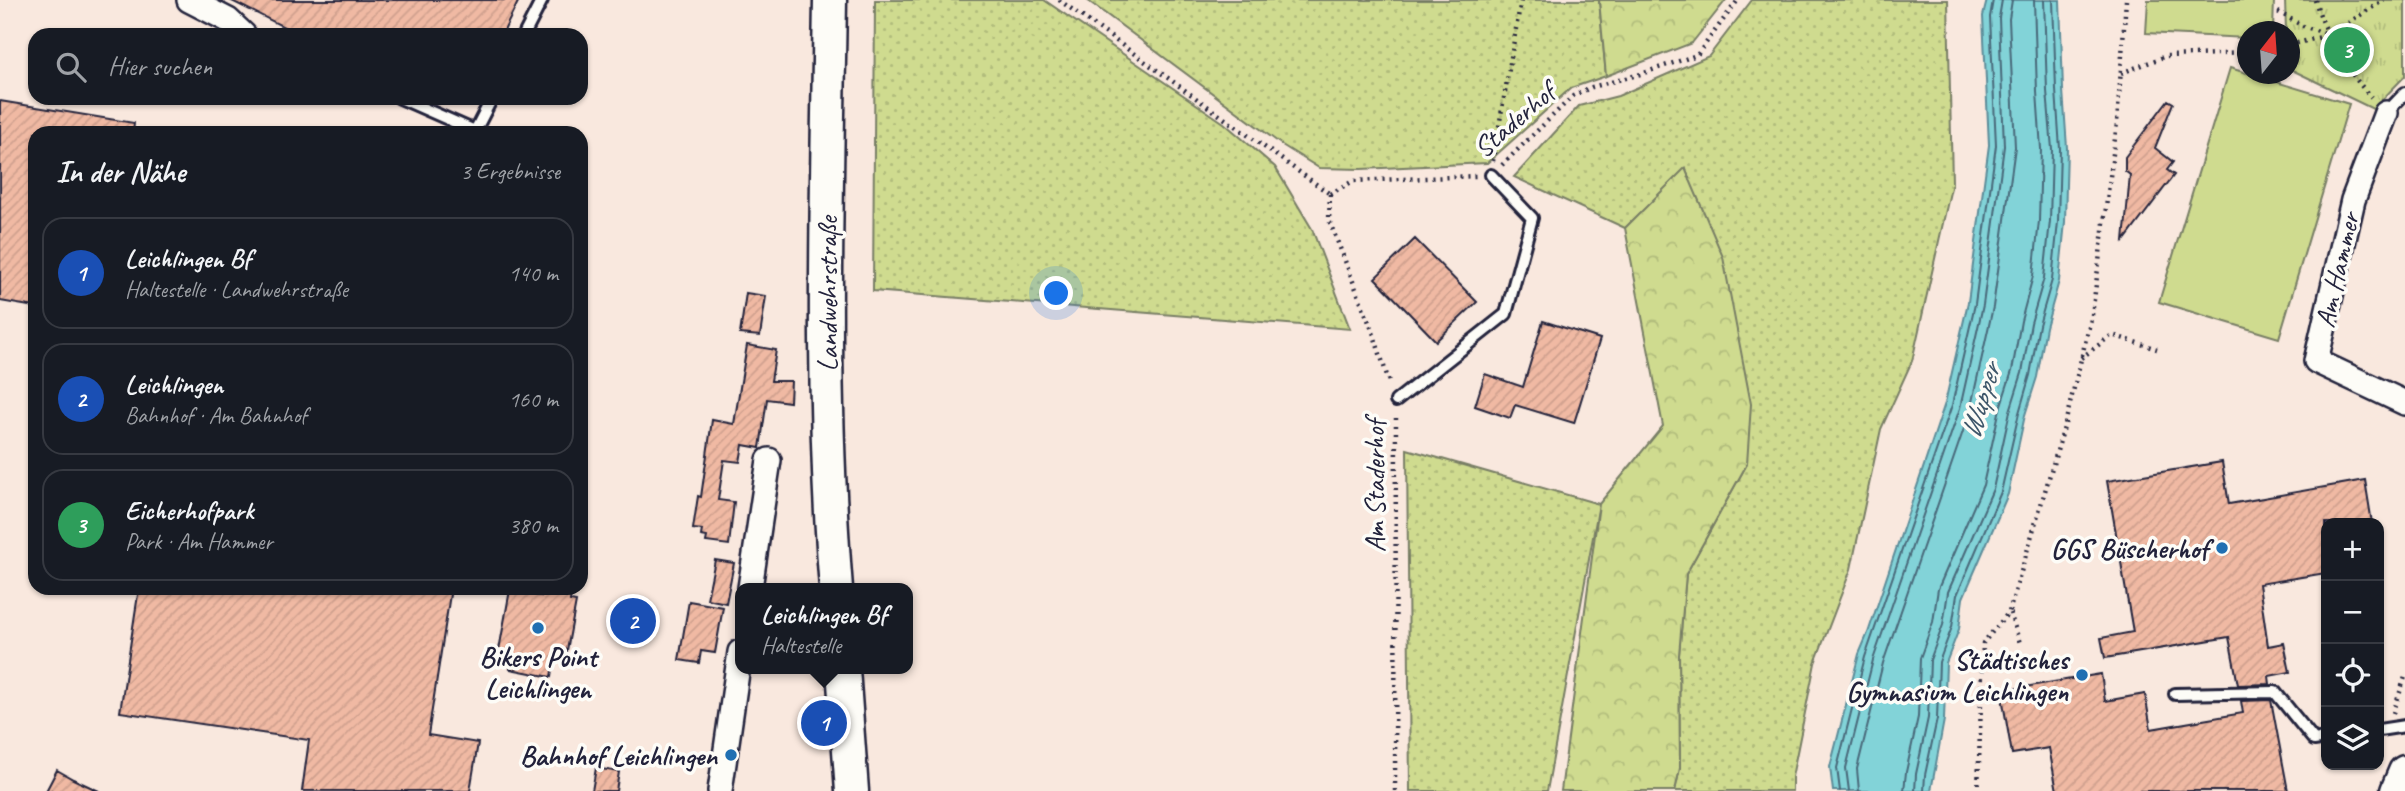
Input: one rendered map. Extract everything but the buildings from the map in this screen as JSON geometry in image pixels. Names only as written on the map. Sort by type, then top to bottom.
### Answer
[{"type":"main road","name":"Landwehrstraße","points":[[830,0],[827,352],[831,530],[836,583]]},
{"type":"main road","points":[[843,674],[852,791]]},
{"type":"main road","points":[[2397,791],[2405,772]]},
{"type":"street","points":[[188,0],[228,20],[237,28]]},
{"type":"street","name":"Am Hammer","points":[[2386,113],[2353,200],[2316,360],[2405,403]]},
{"type":"street","points":[[751,583],[769,460]]},
{"type":"street","points":[[720,791],[737,674]]},
{"type":"lane","points":[[528,28],[542,0]]},
{"type":"lane","name":"Am Hammer","points":[[2386,113],[2405,93]]},
{"type":"lane","points":[[416,105],[464,126]]},
{"type":"lane","points":[[478,126],[488,105]]},
{"type":"lane","points":[[1396,401],[1506,314],[1532,218],[1491,175]]},
{"type":"lane","points":[[2175,694],[2275,692],[2314,740],[2321,739]]},
{"type":"lane","points":[[2384,729],[2405,726]]},
{"type":"path","points":[[1059,0],[1330,194]]},
{"type":"path","points":[[1491,175],[1521,0]]},
{"type":"path","name":"Staderhof","points":[[1330,194],[1353,181],[1491,175],[1530,141],[1555,111],[1573,96],[1592,87],[1697,55],[1738,0]]},
{"type":"path","points":[[1978,791],[1983,643],[2010,612],[2065,424],[2092,315],[2117,123],[2126,0]]},
{"type":"path","points":[[2315,0],[2329,35],[2356,80],[2386,113]]},
{"type":"path","points":[[2300,42],[2329,35],[2384,0]]},
{"type":"path","points":[[2278,12],[2305,27],[2329,35]]},
{"type":"path","points":[[2121,73],[2166,56],[2237,53]]},
{"type":"path","name":"Am Staderhof","points":[[1330,194],[1329,220],[1374,335],[1396,401],[1395,791]]},
{"type":"path","points":[[2081,359],[2112,335],[2158,349]]},
{"type":"path","points":[[2010,612],[2020,643]]},
{"type":"green space","points":[[875,0],[1044,0],[1224,123],[1275,167],[1312,229],[1350,329],[873,291]]},
{"type":"green space","points":[[1087,0],[1599,0],[1606,76],[1571,88],[1487,163],[1361,169],[1319,168],[1282,145]]},
{"type":"green space","points":[[1599,0],[1726,0],[1692,43],[1606,76]]},
{"type":"green space","points":[[1752,0],[1948,0],[1952,183],[1912,361],[1881,429],[1851,569],[1815,663],[1792,777],[1792,791],[1675,791],[1680,768],[1679,655],[1686,574],[1747,464],[1686,168],[1625,228],[1514,177],[1579,106],[1618,96],[1709,56]]},
{"type":"green space","points":[[2148,0],[2274,0],[2273,21],[2237,21],[2237,38],[2146,33]]},
{"type":"green space","points":[[2285,0],[2405,0],[2405,76],[2373,109],[2300,74],[2300,21],[2286,21]]},
{"type":"green space","points":[[2230,68],[2237,70],[2237,84],[2283,84],[2349,104],[2279,338],[2159,302]]},
{"type":"green space","points":[[1685,168],[1723,257],[1751,404],[1747,464],[1686,574],[1679,655],[1680,768],[1675,791],[1561,791],[1599,504],[1663,426],[1625,228]]},
{"type":"green space","points":[[1407,449],[1599,504],[1547,791],[1410,791]]},
{"type":"water","name":"Wupper","points":[[1987,0],[2060,0],[2067,148],[2065,222],[2059,281],[2008,494],[1963,598],[1959,629],[1946,663],[1944,720],[1931,791],[1833,791],[1830,767],[1859,654],[1945,403],[1968,302],[1989,145],[1983,16]]},
{"type":"place","name":"Eicherhofpark","points":[[2347,50]]},
{"type":"place","name":"GGS Büscherhof","points":[[2222,548]]},
{"type":"place","name":"Leichlingen","points":[[633,621]]},
{"type":"place","name":"Bikers Point Leichlingen","points":[[538,628]]},
{"type":"place","name":"Städtisches Gymnasium Leichlingen","points":[[2082,675]]},
{"type":"place","name":"Leichlingen Bf","points":[[824,723]]},
{"type":"place","name":"Bahnhof Leichlingen","points":[[731,755]]}]
